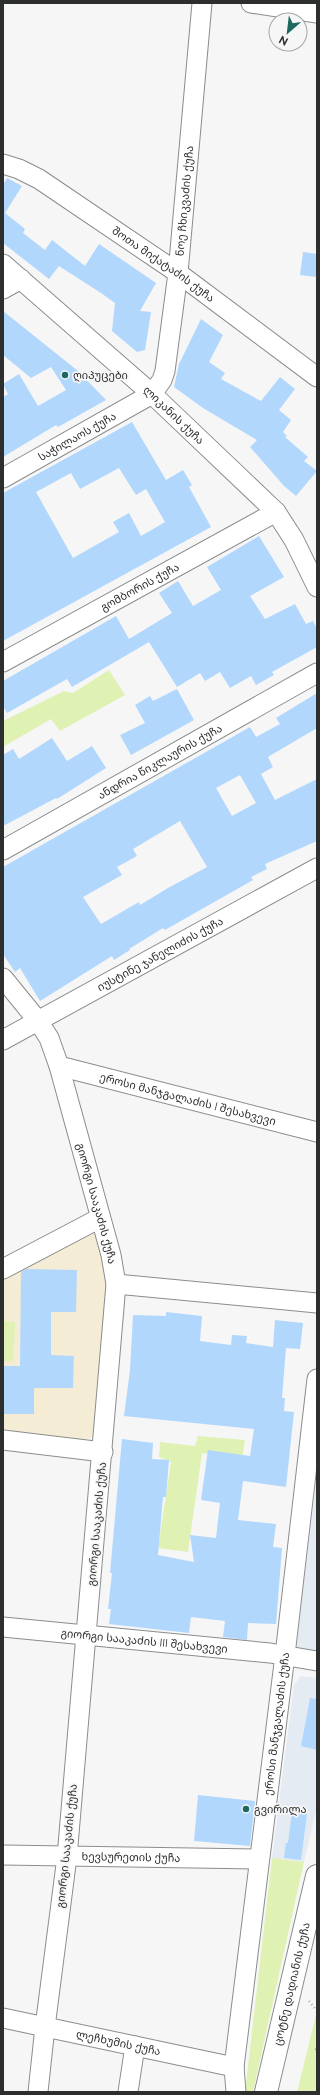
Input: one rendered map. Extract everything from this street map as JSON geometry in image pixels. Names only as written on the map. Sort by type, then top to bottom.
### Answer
[{"type":"main road","name":"ცოტნე დადიანის ქუჩა","points":[[266,2092],[317,1876]]},
{"type":"street","name":"ნოე ჩხიკვაძის ქუჩა","points":[[152,394],[162,380],[165,371],[178,273],[202,3]]},
{"type":"street","points":[[251,3],[317,13]]},
{"type":"street","name":"შოთა მიქატაძის ქუჩა","points":[[3,164],[19,169],[39,179],[178,273],[317,377]]},
{"type":"street","name":"ლიკანის ქუჩა","points":[[3,264],[152,394],[276,512],[294,540],[317,588]]},
{"type":"street","points":[[3,289],[21,279]]},
{"type":"street","name":"საჭილაოს ქუჩა","points":[[3,478],[152,394]]},
{"type":"street","name":"გომბორის ქუჩა","points":[[3,662],[276,512]]},
{"type":"street","name":"ანდრია წიკლაურის ქუჩა","points":[[3,850],[317,673]]},
{"type":"street","name":"იუსტინე ჯანელიძის ქუჩა","points":[[3,1040],[317,868]]},
{"type":"street","name":"გიორგი სააკაძის ქუჩა","points":[[3,978],[38,1021],[49,1038],[59,1066],[111,1255],[116,1284],[103,1452],[67,1857],[38,2092]]},
{"type":"street","name":"ეროსი მანჯგალაძის I შესახვევი","points":[[59,1066],[317,1132]]},
{"type":"street","points":[[3,1269],[100,1218]]},
{"type":"street","points":[[116,1284],[317,1303]]},
{"type":"street","name":"ეროსი მანჯგალაძის ქუჩა","points":[[236,2092],[234,2066],[285,1655],[317,1379]]},
{"type":"street","points":[[3,1440],[103,1452]]},
{"type":"street","name":"გიორგი სააკაძის III შესახვევი","points":[[3,1627],[285,1655],[317,1660]]},
{"type":"street","name":"ხევსურეთის ქუჩა","points":[[3,1855],[259,1859]]},
{"type":"street","name":"ლეჩხუმის ქუჩა","points":[[3,2018],[234,2066]]},
{"type":"street","points":[[128,2092],[135,2046]]},
{"type":"path","points":[[310,2001],[317,2011]]},
{"type":"shaded area","points":[[97,1228],[109,1282],[94,1437],[82,1440],[3,1432],[3,1279]]},
{"type":"shaded area","points":[[317,1474],[317,1653],[296,1650]]},
{"type":"shaded area","points":[[301,1676],[317,1678],[317,1806],[304,1862],[272,1858],[294,1685]]},
{"type":"green space","points":[[109,670],[125,695],[60,731],[51,719],[3,747],[3,721],[64,691],[73,693]]},
{"type":"green space","points":[[3,1321],[15,1322],[13,1361],[3,1361]]},
{"type":"green space","points":[[198,1436],[245,1440],[242,1459],[202,1453],[188,1552],[158,1548],[171,1462],[159,1457],[160,1442],[195,1446]]},
{"type":"green space","points":[[272,1858],[304,1862],[253,2092],[245,2092]]},
{"type":"green space","points":[[316,2015],[317,2092],[297,2092]]},
{"type":"building","points":[[7,178],[22,186],[5,213],[25,229],[23,233],[45,250],[52,240],[85,266],[99,244],[156,283],[140,311],[151,312],[145,350],[137,352],[112,331],[115,303],[59,266],[49,279],[3,243],[3,185]]},
{"type":"building","points":[[303,252],[317,254],[317,277],[300,275]]},
{"type":"building","points":[[3,311],[78,371],[106,400],[58,427],[56,425],[3,457],[3,397],[8,394],[3,384],[19,374],[38,406],[66,390],[51,367],[31,378],[3,355]]},
{"type":"building","points":[[201,319],[223,335],[209,362],[225,373],[221,379],[261,401],[280,377],[295,389],[279,410],[291,420],[283,432],[287,436],[285,437],[308,457],[304,461],[317,471],[296,496],[284,486],[250,447],[257,440],[203,408],[174,387],[179,364]]},
{"type":"building","points":[[132,422],[166,480],[183,470],[192,485],[189,487],[211,527],[3,641],[3,493]],"holes":[[[119,468],[136,495],[146,489],[165,522],[141,536],[129,513],[113,522],[119,532],[73,558],[36,492],[71,473],[80,489]]]},
{"type":"building","points":[[259,536],[284,577],[250,596],[265,619],[295,604],[306,624],[313,621],[317,629],[317,647],[272,672],[274,675],[256,685],[251,676],[230,688],[220,672],[205,681],[200,673],[177,687],[149,642],[72,687],[67,679],[7,713],[3,706],[3,681],[116,616],[129,639],[172,613],[159,593],[178,581],[193,606],[221,590],[207,567]]},
{"type":"building","points":[[177,689],[194,720],[131,755],[120,735],[145,723],[135,705],[150,696],[153,701]]},
{"type":"building","points":[[317,693],[317,728],[268,757],[273,767],[261,774],[275,800],[317,779],[317,841],[265,864],[267,869],[251,877],[253,880],[165,930],[163,928],[114,960],[112,956],[40,1001],[20,968],[15,972],[3,954],[3,867],[250,727],[256,737],[280,724],[276,718]],"holes":[[[240,775],[256,803],[232,816],[216,788]],[[180,821],[207,867],[140,905],[139,902],[101,924],[83,897],[122,875],[117,867],[137,856],[133,849]]]},
{"type":"building","points":[[52,738],[67,761],[92,746],[106,768],[57,799],[56,798],[3,826],[3,755],[13,749],[19,759]]},
{"type":"building","points":[[26,1269],[77,1270],[76,1312],[51,1312],[51,1355],[74,1356],[73,1388],[34,1388],[34,1414],[3,1414],[3,1366],[20,1366],[21,1272]]},
{"type":"building","points":[[166,1312],[202,1316],[200,1341],[231,1345],[232,1335],[247,1336],[246,1343],[273,1347],[275,1320],[303,1323],[300,1349],[286,1348],[282,1398],[285,1398],[284,1411],[294,1412],[286,1487],[243,1481],[238,1520],[276,1524],[273,1547],[282,1548],[276,1624],[248,1623],[247,1640],[223,1637],[225,1621],[191,1617],[189,1633],[109,1624],[111,1609],[108,1609],[112,1573],[110,1573],[122,1439],[153,1443],[152,1459],[169,1460],[166,1497],[163,1497],[158,1555],[194,1562],[190,1535],[216,1538],[220,1503],[201,1500],[208,1450],[250,1456],[254,1429],[124,1416],[130,1370],[133,1315],[166,1316]]},
{"type":"building","points":[[310,1698],[317,1699],[317,1750],[301,1746]]},
{"type":"building","points":[[198,1795],[255,1801],[250,1846],[194,1841]]},
{"type":"building","points":[[292,1812],[307,1814],[301,1860],[284,1858],[286,1843],[288,1843]]},
{"type":"place","name":"ღიპუცები","points":[[65,375]]},
{"type":"place","name":"გვირილა","points":[[246,1809]]}]
